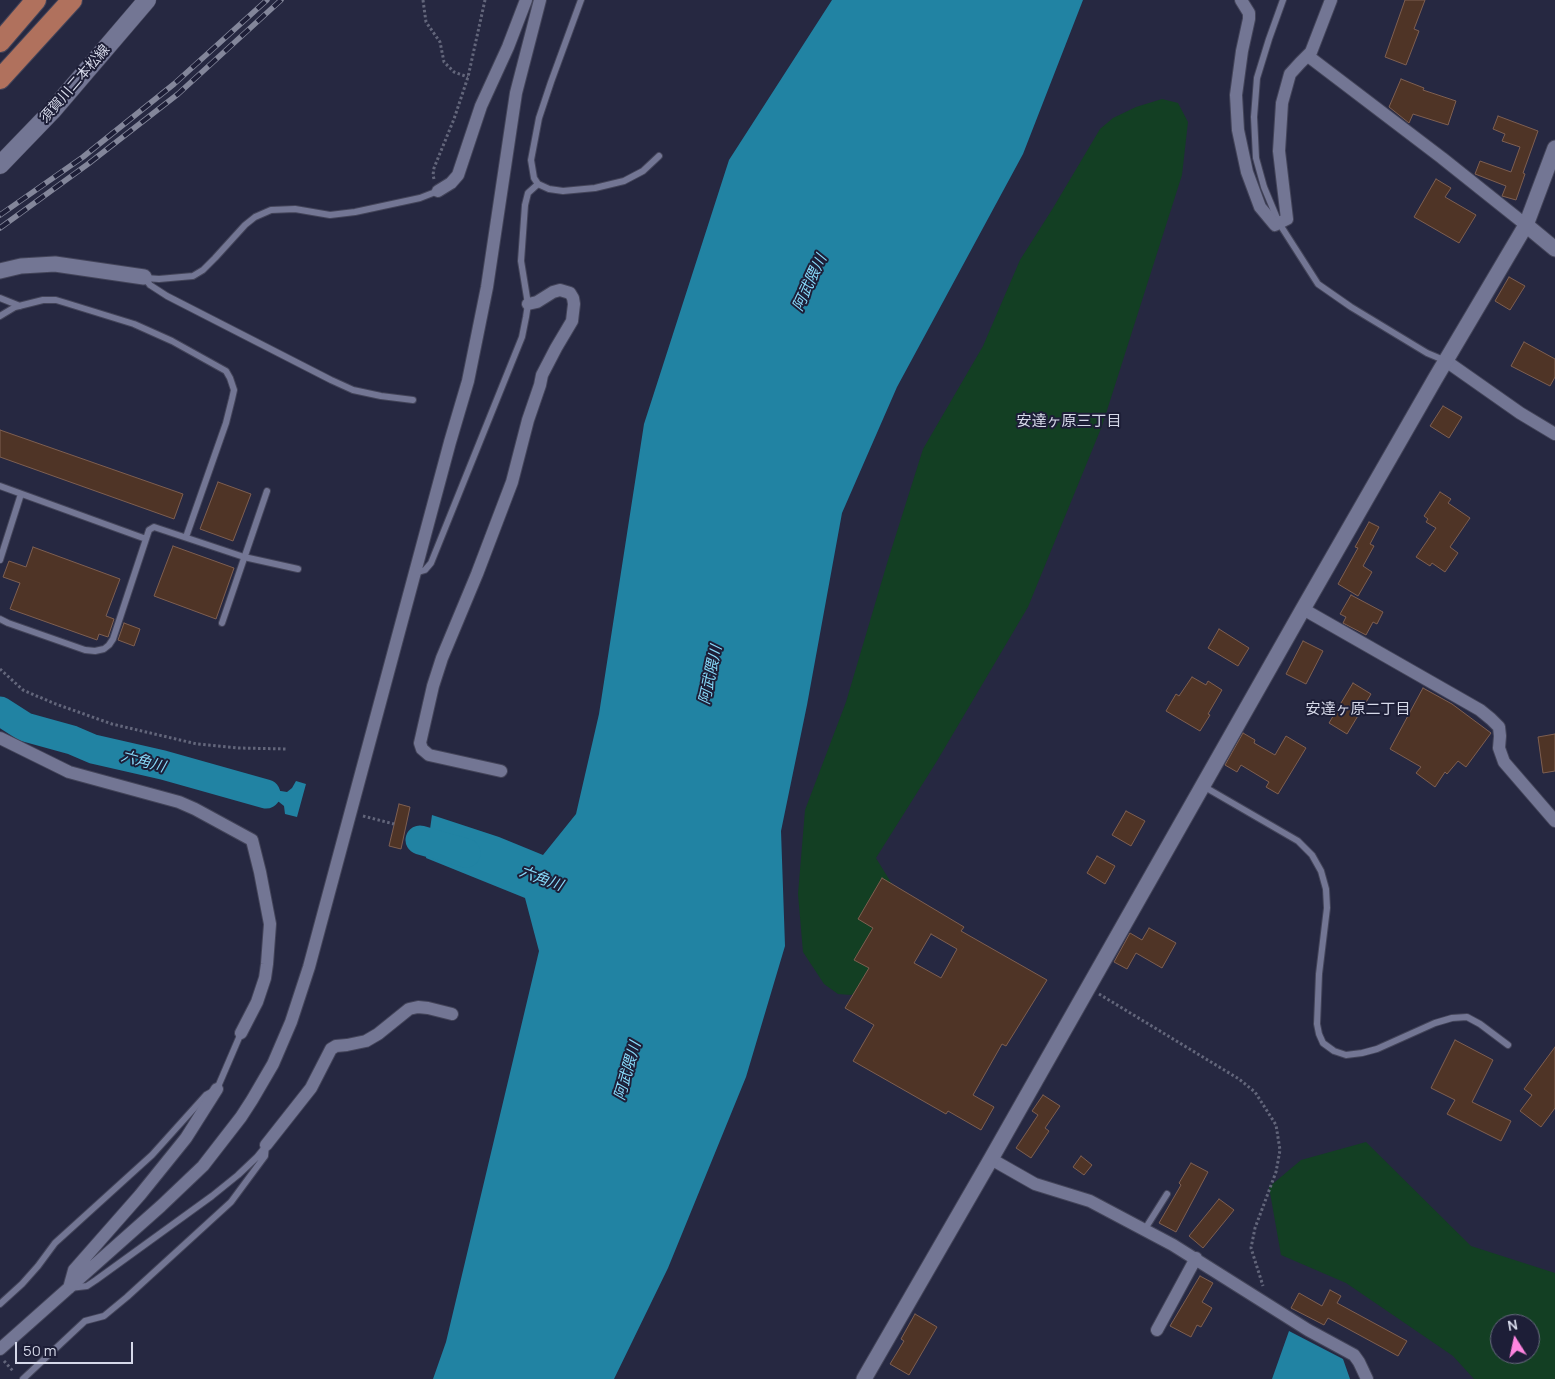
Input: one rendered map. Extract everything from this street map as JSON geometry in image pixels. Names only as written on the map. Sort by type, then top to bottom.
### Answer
[{"type":"highway","points":[[0,42],[36,0]]},
{"type":"highway","points":[[2,76],[72,0]]},
{"type":"main road","name":"須賀川二本松線","points":[[0,165],[52,110],[148,0]]},
{"type":"street","points":[[438,191],[451,183],[458,175],[481,106],[508,48],[526,0]]},
{"type":"street","points":[[0,1348],[161,1206],[203,1166],[252,1100],[273,1064],[291,1022],[309,967],[468,381],[487,287],[516,93],[540,0]]},
{"type":"street","points":[[1241,0],[1249,13],[1249,19],[1242,51],[1236,95],[1238,130],[1247,172],[1260,207],[1275,225],[1287,219],[1279,151],[1282,103],[1290,74],[1311,52],[1330,0]]},
{"type":"street","points":[[1308,56],[1442,158],[1555,249]]},
{"type":"street","points":[[864,1379],[991,1159],[1202,785],[1526,225],[1555,148]]},
{"type":"street","points":[[0,271],[21,266],[55,264],[144,277]]},
{"type":"street","points":[[501,771],[429,755],[422,749],[420,743],[433,686],[442,658],[512,482],[542,375],[572,322],[574,304],[570,293],[560,290],[552,292],[537,302],[528,304]]},
{"type":"street","points":[[1446,361],[1520,413],[1555,434]]},
{"type":"street","points":[[1303,609],[1491,718],[1499,726],[1499,748],[1504,762],[1555,821]]},
{"type":"street","points":[[0,738],[69,772],[179,802],[252,840],[270,924],[268,964],[257,1002],[241,1033]]},
{"type":"street","points":[[266,1145],[311,1088],[331,1049],[336,1046],[347,1046],[366,1041],[378,1034],[409,1009],[418,1007],[428,1008],[452,1014]]},
{"type":"street","points":[[69,1288],[74,1270],[180,1146],[197,1123],[217,1089]]},
{"type":"street","points":[[991,1159],[1035,1184],[1090,1201],[1196,1258],[1308,1330],[1354,1355],[1360,1362],[1368,1379]]},
{"type":"street","points":[[1157,1330],[1196,1258]]},
{"type":"lane","points":[[581,0],[540,118],[531,160],[531,171],[534,178],[538,184],[549,189],[595,188],[624,181],[643,171],[660,156]]},
{"type":"lane","points":[[1283,0],[1257,78],[1254,117],[1256,158],[1264,187],[1279,223],[1318,284],[1351,307],[1427,353],[1446,361]]},
{"type":"lane","points":[[415,573],[425,570],[431,563],[522,337],[528,304],[521,261],[524,215],[528,193],[538,184]]},
{"type":"lane","points":[[144,277],[159,279],[193,276],[203,270],[245,225],[255,217],[271,210],[295,209],[330,215],[356,212],[420,198],[438,191]]},
{"type":"lane","points":[[144,277],[150,285],[167,296],[331,380],[353,390],[413,400]]},
{"type":"lane","points":[[0,298],[20,306]]},
{"type":"lane","points":[[0,316],[20,306],[43,300],[56,300],[134,324],[172,341],[226,371],[234,390],[232,399],[226,423],[186,537]]},
{"type":"lane","points":[[0,486],[146,539]]},
{"type":"lane","points":[[222,623],[267,491]]},
{"type":"lane","points":[[0,560],[21,494]]},
{"type":"lane","points":[[0,619],[85,650],[96,652],[104,649],[109,646],[113,639],[149,530],[154,527],[244,557],[298,570]]},
{"type":"lane","points":[[1202,785],[1298,841],[1312,855],[1321,871],[1326,889],[1327,908],[1319,974],[1317,1024],[1323,1043],[1334,1051],[1346,1055],[1362,1054],[1435,1023],[1452,1018],[1467,1018],[1480,1024],[1508,1045]]},
{"type":"lane","points":[[0,1304],[33,1272],[55,1243],[152,1155],[206,1095],[217,1089],[241,1033]]},
{"type":"lane","points":[[69,1288],[87,1286],[212,1196],[238,1174],[266,1145]]},
{"type":"lane","points":[[23,1379],[85,1321],[104,1316],[231,1202],[265,1156],[266,1145]]},
{"type":"lane","points":[[1145,1229],[1167,1194]]},
{"type":"path","points":[[423,0],[426,22],[440,42],[444,62],[454,72],[468,77]]},
{"type":"path","points":[[438,191],[433,175],[434,168],[454,119],[468,77],[485,0]]},
{"type":"path","points":[[0,669],[23,690],[112,724],[197,744],[239,748],[288,749]]},
{"type":"path","points":[[350,813],[394,824]]},
{"type":"path","points":[[1088,988],[1239,1079],[1255,1092],[1276,1125],[1280,1150],[1276,1172],[1255,1228],[1250,1248],[1269,1305]]},
{"type":"path","points":[[0,1357],[13,1371]]},
{"type":"green space","points":[[1162,99],[1178,103],[1188,122],[1182,175],[1102,426],[1028,607],[937,761],[876,858],[917,925],[874,988],[851,995],[838,994],[824,984],[803,952],[798,894],[805,810],[846,702],[923,449],[983,346],[1020,260],[1100,129],[1113,118],[1136,107]]},
{"type":"green space","points":[[1366,1142],[1471,1246],[1555,1273],[1555,1379],[1474,1379],[1453,1356],[1346,1283],[1281,1255],[1269,1187],[1301,1160]]},
{"type":"water","name":"阿武隈川","points":[[832,0],[1083,0],[1023,154],[897,387],[842,513],[807,705],[781,831],[785,946],[746,1077],[668,1268],[614,1379],[433,1379],[446,1342],[539,951],[525,898],[426,858],[432,815],[499,837],[543,855],[576,814],[599,714],[644,424],[729,160]]},
{"type":"water","points":[[296,781],[306,784],[297,817],[285,814],[284,806],[279,802],[225,782],[287,792]]},
{"type":"water","points":[[1289,1331],[1343,1359],[1350,1379],[1272,1379]]},
{"type":"building","points":[[1405,0],[1425,0],[1414,29],[1419,31],[1406,65],[1385,57]]},
{"type":"building","points":[[1401,79],[1424,88],[1423,90],[1456,101],[1448,125],[1413,114],[1409,123],[1389,107]]},
{"type":"building","points":[[1498,116],[1538,131],[1523,173],[1525,174],[1516,200],[1502,196],[1506,186],[1475,174],[1480,161],[1511,172],[1520,147],[1502,141],[1505,134],[1493,129]]},
{"type":"building","points":[[1436,179],[1451,188],[1445,197],[1476,215],[1459,243],[1414,217]]},
{"type":"building","points":[[1509,277],[1525,286],[1510,310],[1495,301]]},
{"type":"building","points":[[1524,342],[1555,359],[1555,377],[1550,386],[1511,366]]},
{"type":"building","points":[[1443,406],[1462,417],[1449,438],[1430,426]]},
{"type":"building","points":[[0,430],[183,494],[174,519],[0,457]]},
{"type":"building","points":[[218,482],[251,494],[233,541],[200,529]]},
{"type":"building","points":[[1440,492],[1451,499],[1448,503],[1470,518],[1450,547],[1458,553],[1445,572],[1432,563],[1430,566],[1416,557],[1436,528],[1426,522],[1428,519],[1424,516]]},
{"type":"building","points":[[1369,522],[1379,527],[1370,544],[1374,546],[1363,566],[1372,572],[1358,596],[1338,584],[1358,548],[1355,547]]},
{"type":"building","points":[[173,546],[234,568],[216,619],[154,596]]},
{"type":"building","points":[[33,547],[120,579],[106,616],[114,619],[108,637],[99,634],[97,640],[10,609],[20,583],[3,577],[9,561],[26,567]]},
{"type":"building","points":[[1351,595],[1383,612],[1377,624],[1373,622],[1366,635],[1343,623],[1346,617],[1340,614]]},
{"type":"building","points":[[124,623],[140,629],[134,646],[118,640]]},
{"type":"building","points":[[1219,629],[1249,648],[1238,666],[1208,648]]},
{"type":"building","points":[[1303,641],[1323,651],[1306,684],[1286,674]]},
{"type":"building","points":[[1192,677],[1206,685],[1208,681],[1222,690],[1200,731],[1166,711],[1176,694],[1179,696]]},
{"type":"building","points":[[1353,683],[1371,694],[1347,734],[1329,723]]},
{"type":"building","points":[[1423,688],[1452,704],[1491,733],[1466,767],[1458,761],[1447,774],[1445,772],[1435,787],[1416,773],[1421,767],[1390,749]]},
{"type":"building","points":[[1243,733],[1255,740],[1254,743],[1275,755],[1286,736],[1306,748],[1278,794],[1266,787],[1269,782],[1241,765],[1237,772],[1225,765]]},
{"type":"building","points":[[1555,734],[1555,771],[1543,773],[1538,737]]},
{"type":"building","points":[[399,804],[410,807],[401,849],[389,846]]},
{"type":"building","points":[[1126,811],[1145,821],[1131,846],[1112,835]]},
{"type":"building","points":[[1097,856],[1115,866],[1105,884],[1087,873]]},
{"type":"building","points":[[882,878],[964,927],[961,931],[1047,980],[1006,1046],[1002,1044],[973,1095],[994,1107],[981,1130],[948,1111],[946,1114],[853,1061],[874,1025],[845,1008],[869,968],[854,960],[873,928],[858,919]],"holes":[[[931,934],[957,949],[941,978],[914,963]]]},
{"type":"building","points":[[1149,928],[1176,943],[1162,968],[1136,953],[1127,969],[1114,962],[1130,933],[1142,940]]},
{"type":"building","points":[[1455,1040],[1493,1060],[1472,1102],[1511,1121],[1501,1141],[1447,1114],[1455,1100],[1431,1088]]},
{"type":"building","points":[[1555,1047],[1555,1108],[1541,1127],[1520,1111],[1532,1095],[1524,1089]]},
{"type":"building","points":[[1043,1095],[1060,1106],[1045,1128],[1049,1131],[1031,1158],[1016,1148],[1038,1115],[1032,1111]]},
{"type":"building","points":[[1081,1156],[1092,1165],[1084,1175],[1073,1167]]},
{"type":"building","points":[[1191,1163],[1208,1172],[1176,1232],[1159,1223],[1181,1185],[1179,1183]]},
{"type":"building","points":[[1219,1199],[1234,1210],[1203,1248],[1189,1236]]},
{"type":"building","points":[[1200,1276],[1213,1283],[1202,1302],[1212,1308],[1201,1327],[1197,1325],[1191,1337],[1170,1326]]},
{"type":"building","points":[[1330,1290],[1341,1296],[1337,1303],[1407,1341],[1398,1356],[1328,1318],[1324,1325],[1291,1308],[1299,1293],[1322,1306]]},
{"type":"building","points":[[915,1314],[937,1327],[909,1375],[890,1364],[904,1341],[901,1339]]},
{"type":"waterway","name":"六角川","points":[[0,711],[25,727],[72,740],[93,749],[163,765],[266,794]]},
{"type":"waterway","name":"六角川","points":[[420,840],[466,853]]},
{"type":"railway","points":[[0,215],[83,157],[174,84],[267,0]]},
{"type":"railway","points":[[0,228],[88,164],[178,94],[281,0]]},
{"type":"district","name":"安達ヶ原三丁目","points":[[1069,422]]},
{"type":"district","name":"安達ヶ原二丁目","points":[[1358,710]]}]
